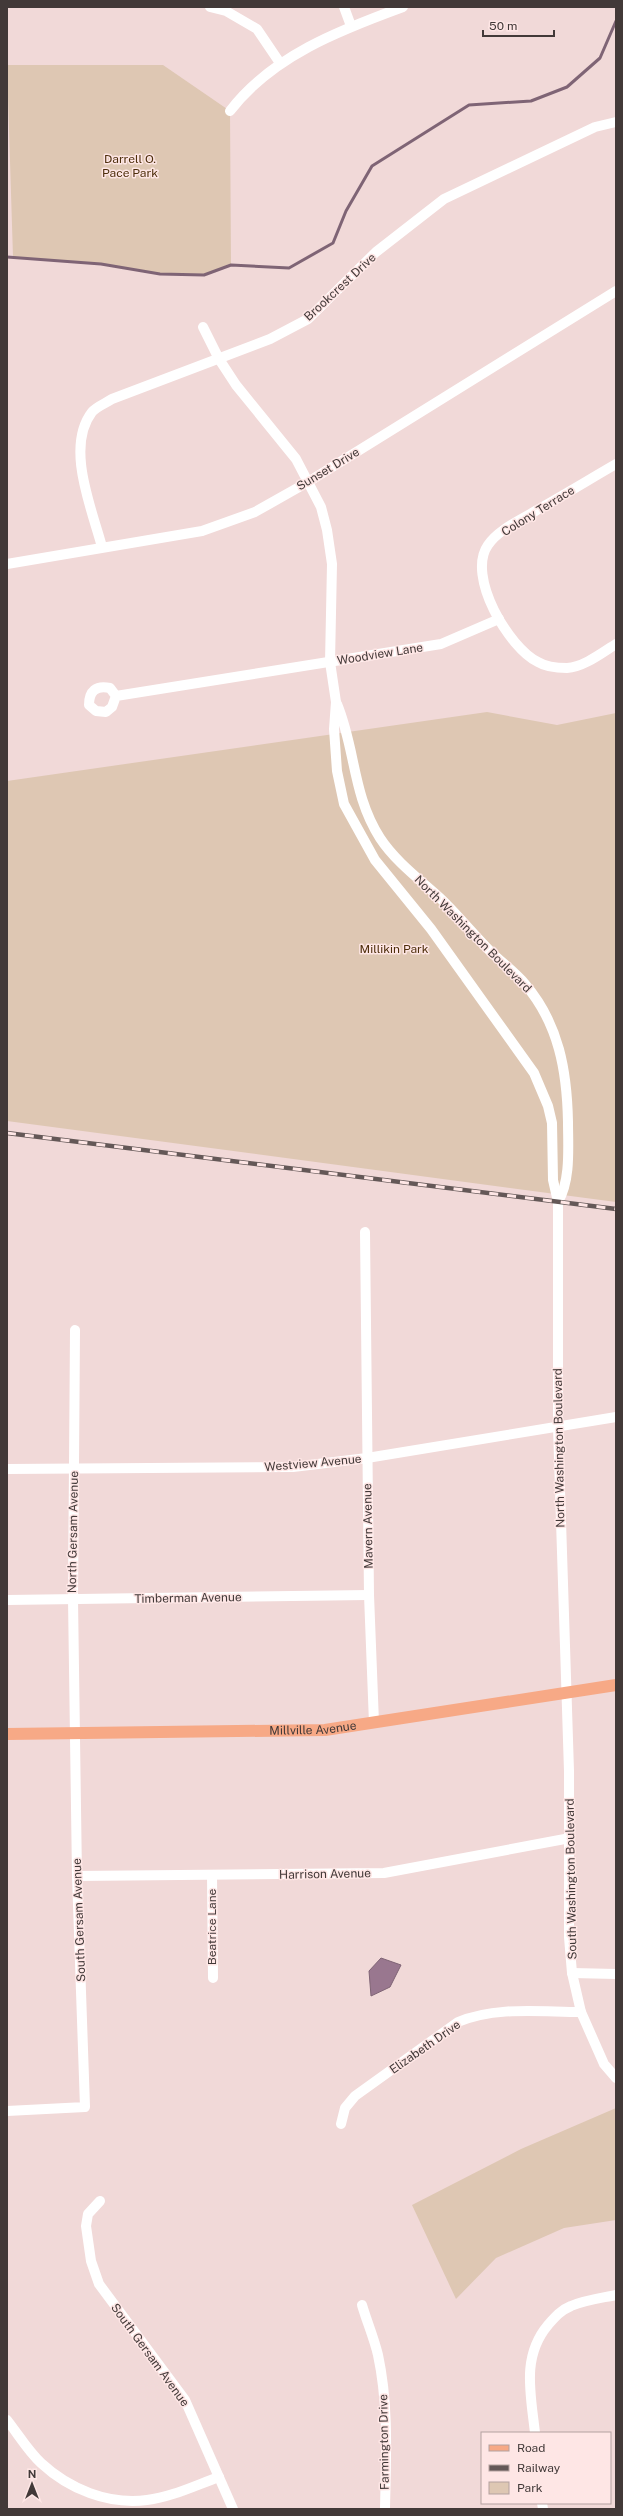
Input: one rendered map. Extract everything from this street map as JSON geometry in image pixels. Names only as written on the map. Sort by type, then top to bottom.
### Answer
[{"type":"main road","name":"Millville Avenue","points":[[7,1734],[325,1730],[616,1686]]},
{"type":"street","points":[[210,7],[226,11],[257,29],[280,63]]},
{"type":"street","points":[[344,7],[351,26]]},
{"type":"street","points":[[230,111],[257,80],[280,63],[351,26],[403,7]]},
{"type":"street","name":"Brookcrest Drive","points":[[102,547],[81,464],[79,448],[83,427],[92,411],[112,399],[270,339],[308,319],[376,252],[444,199],[595,127],[616,122]]},
{"type":"street","name":"Sunset Drive","points":[[7,564],[202,531],[255,512],[308,482],[616,291]]},
{"type":"street","name":"North Washington Boulevard","points":[[203,327],[219,358],[236,385],[282,440],[321,506],[327,530],[332,564],[330,662],[336,702],[334,729],[337,771],[344,804],[375,860],[436,935],[534,1073],[548,1106],[552,1123],[553,1180],[558,1202],[558,1427],[565,1694]]},
{"type":"street","name":"Colony Terrace","points":[[499,620],[486,592],[482,572],[483,558],[488,545],[507,528],[616,464]]},
{"type":"street","points":[[499,620],[524,652],[538,662],[556,668],[570,668],[593,658],[616,644]]},
{"type":"street","name":"Woodview Lane","points":[[116,696],[441,644],[499,620]]},
{"type":"street","name":"North Washington Boulevard","points":[[336,702],[347,728],[356,784],[361,801],[381,839],[398,860],[525,984],[545,1012],[557,1037],[562,1055],[567,1092],[568,1127],[566,1185],[558,1202]]},
{"type":"street","name":"Mavern Avenue","points":[[365,1232],[369,1595],[374,1723]]},
{"type":"street","name":"North Gersam Avenue","points":[[75,1330],[73,1469],[75,1734]]},
{"type":"street","name":"Westview Avenue","points":[[7,1469],[293,1467],[367,1458],[616,1417]]},
{"type":"street","name":"Timberman Avenue","points":[[7,1600],[369,1595]]},
{"type":"street","name":"South Washington Boulevard","points":[[565,1694],[570,1838],[569,1937],[572,1973],[581,2012],[604,2064],[616,2078]]},
{"type":"street","name":"South Gersam Avenue","points":[[7,2111],[85,2107],[77,1876],[75,1734]]},
{"type":"street","name":"Harrison Avenue","points":[[77,1876],[212,1876],[384,1873],[570,1838]]},
{"type":"street","name":"Beatrice Lane","points":[[212,1876],[212,1978]]},
{"type":"street","points":[[572,1973],[616,1974]]},
{"type":"street","name":"Elizabeth Drive","points":[[341,2124],[346,2108],[355,2096],[458,2022],[474,2016],[491,2013],[581,2012]]},
{"type":"street","name":"South Gersam Avenue","points":[[100,2201],[88,2214],[86,2226],[91,2261],[99,2284],[185,2400],[233,2509]]},
{"type":"street","points":[[535,2432],[528,2371],[534,2348],[543,2331],[559,2313],[572,2306],[612,2296]]},
{"type":"street","name":"Farmington Drive","points":[[362,2305],[378,2354],[382,2380],[386,2417],[385,2509]]},
{"type":"street","points":[[7,2420],[45,2467],[60,2480],[100,2497],[146,2500],[169,2495],[219,2477]]},
{"type":"green space","name":"Darrell O. Pace Park","points":[[7,65],[163,65],[230,111],[231,265],[204,275],[160,274],[101,264],[13,257]]},
{"type":"green space","name":"Millikin Park","points":[[487,712],[557,725],[616,713],[616,1202],[7,1121],[7,781]]},
{"type":"green space","points":[[616,2108],[616,2220],[564,2228],[496,2258],[456,2299],[412,2205],[521,2149]]},
{"type":"shaded area","points":[[381,1958],[401,1965],[390,1987],[371,1996],[369,1971]]},
{"type":"waterway","points":[[7,257],[101,264],[160,274],[204,275],[231,265],[289,268],[333,243],[346,211],[372,166],[469,105],[531,101],[567,87],[600,58],[616,21]]},
{"type":"railway","points":[[7,1133],[616,1209]]}]
